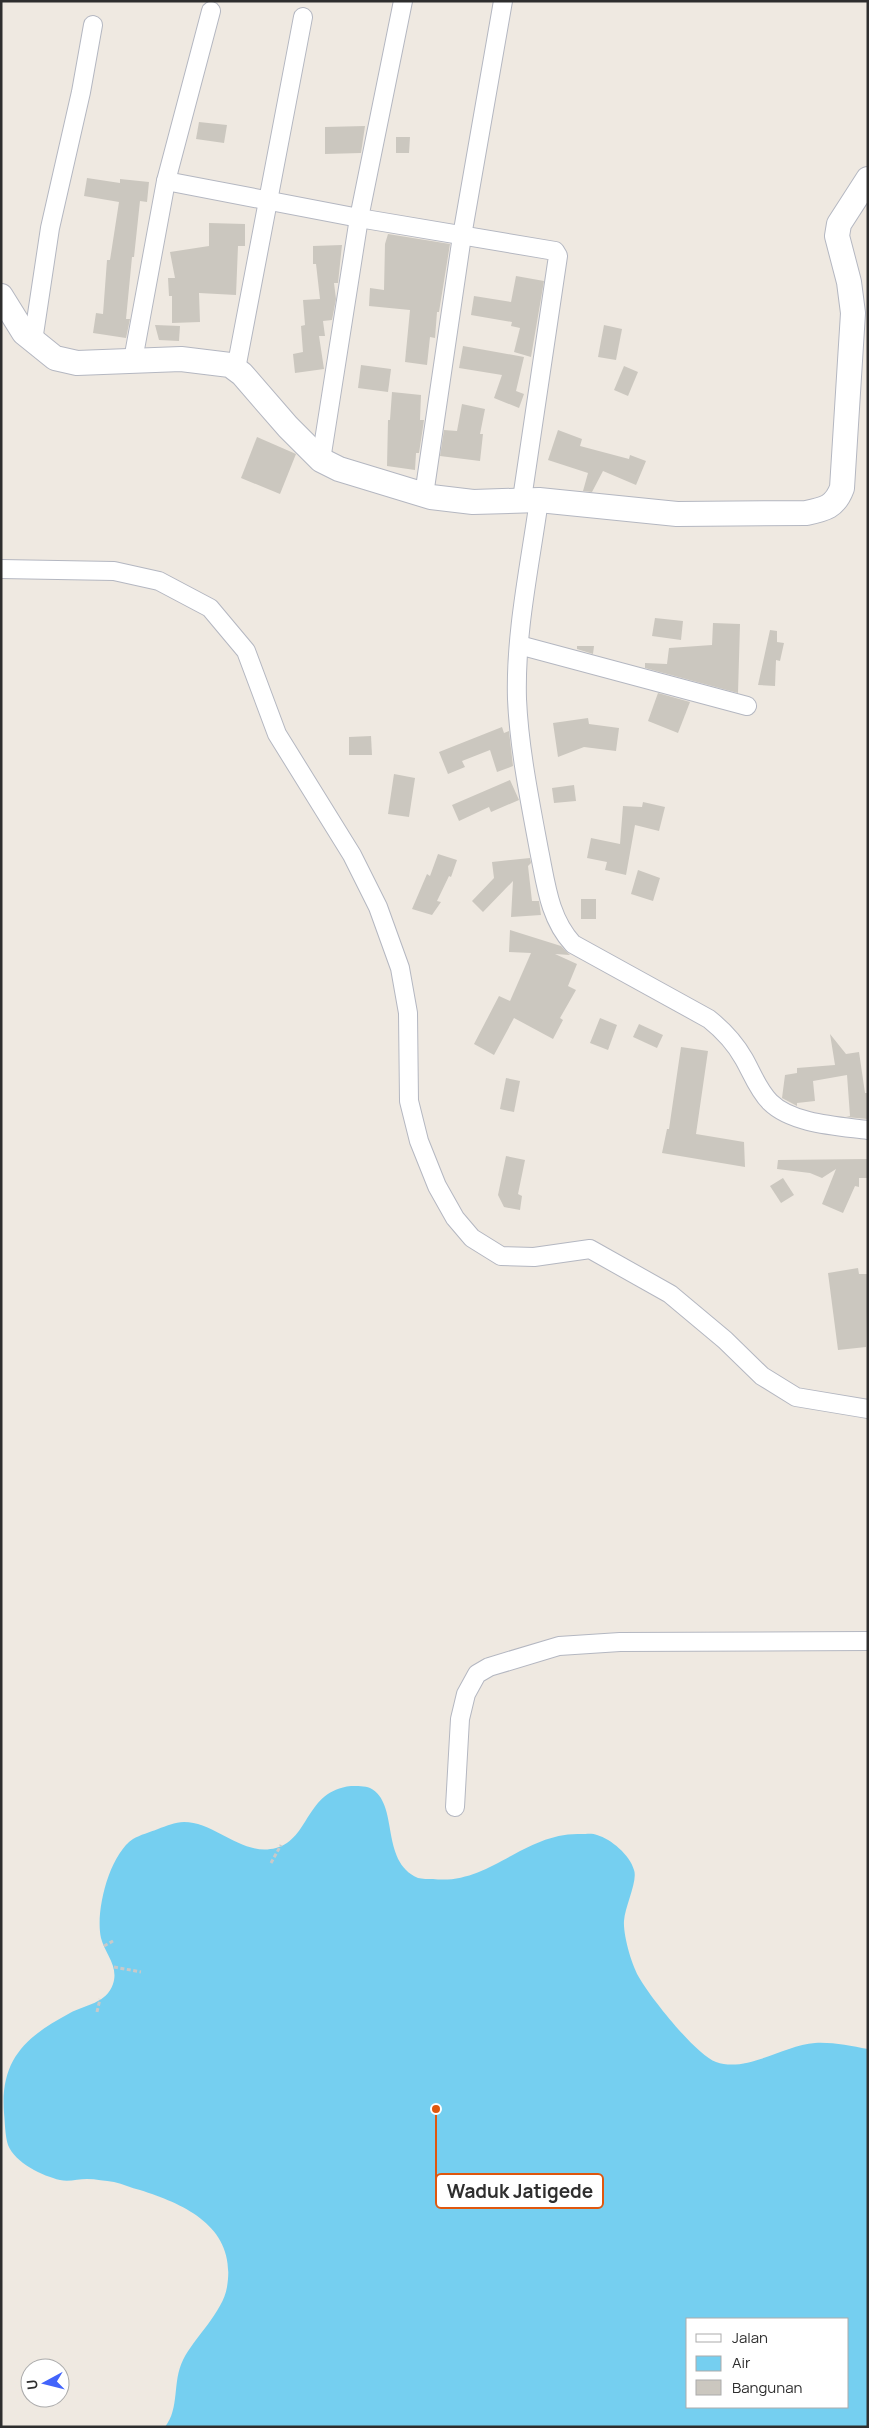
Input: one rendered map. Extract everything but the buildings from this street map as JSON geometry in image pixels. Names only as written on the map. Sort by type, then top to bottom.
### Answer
[{"type":"street","points":[[321,460],[359,218],[403,1]]},
{"type":"street","points":[[424,495],[462,236],[503,1]]},
{"type":"street","points":[[133,360],[166,181],[211,10]]},
{"type":"street","points":[[236,369],[303,17]]},
{"type":"street","points":[[33,341],[50,228],[81,92],[93,25]]},
{"type":"street","points":[[1,296],[24,333],[55,358],[77,362],[181,359],[230,365],[236,369],[288,427],[321,460],[339,469],[424,495],[473,502],[530,499],[676,514],[806,513],[823,509],[837,500],[842,488],[853,313],[849,282],[837,236],[839,224],[868,179]]},
{"type":"street","points":[[166,181],[269,202],[555,251],[558,254],[530,499],[519,645],[517,700],[530,802],[552,910],[560,928],[573,944],[709,1019],[724,1032],[743,1057],[760,1090],[780,1110],[826,1125],[868,1130]]},
{"type":"street","points":[[1,569],[114,571],[160,581],[210,608],[246,651],[277,734],[352,855],[378,907],[400,968],[408,1013],[409,1101],[419,1141],[437,1186],[455,1218],[472,1238],[501,1256],[534,1257],[590,1249],[670,1294],[725,1340],[762,1376],[796,1397],[868,1409]]},
{"type":"street","points":[[519,645],[747,706]]},
{"type":"street","points":[[455,1807],[460,1719],[466,1694],[478,1674],[489,1667],[559,1646],[620,1642],[868,1641]]},
{"type":"path","points":[[271,1863],[281,1846]]},
{"type":"path","points":[[104,1946],[113,1941]]},
{"type":"path","points":[[114,1967],[141,1972]]},
{"type":"path","points":[[97,2012],[100,1999]]},
{"type":"water","points":[[351,1786],[370,1788],[379,1795],[385,1806],[398,1859],[406,1870],[418,1878],[453,1879],[472,1874],[543,1841],[562,1835],[594,1834],[602,1837],[624,1853],[634,1870],[635,1875],[625,1915],[624,1927],[629,1951],[637,1974],[675,2025],[707,2057],[716,2062],[740,2064],[791,2048],[815,2043],[868,2049],[868,2427],[165,2427],[173,2412],[178,2377],[183,2360],[220,2306],[227,2287],[228,2267],[224,2249],[216,2234],[205,2222],[175,2203],[114,2182],[90,2179],[60,2180],[38,2172],[23,2163],[12,2152],[7,2141],[4,2113],[6,2078],[11,2064],[28,2041],[54,2022],[95,2003],[110,1990],[113,1984],[114,1971],[101,1938],[100,1914],[102,1899],[111,1870],[117,1858],[124,1847],[133,1839],[171,1824],[184,1822],[196,1823],[207,1827],[252,1848],[276,1848],[287,1843],[296,1835],[316,1805],[336,1790]]},
{"type":"place","name":"Waduk Jatigede","points":[[436,2109]]}]
